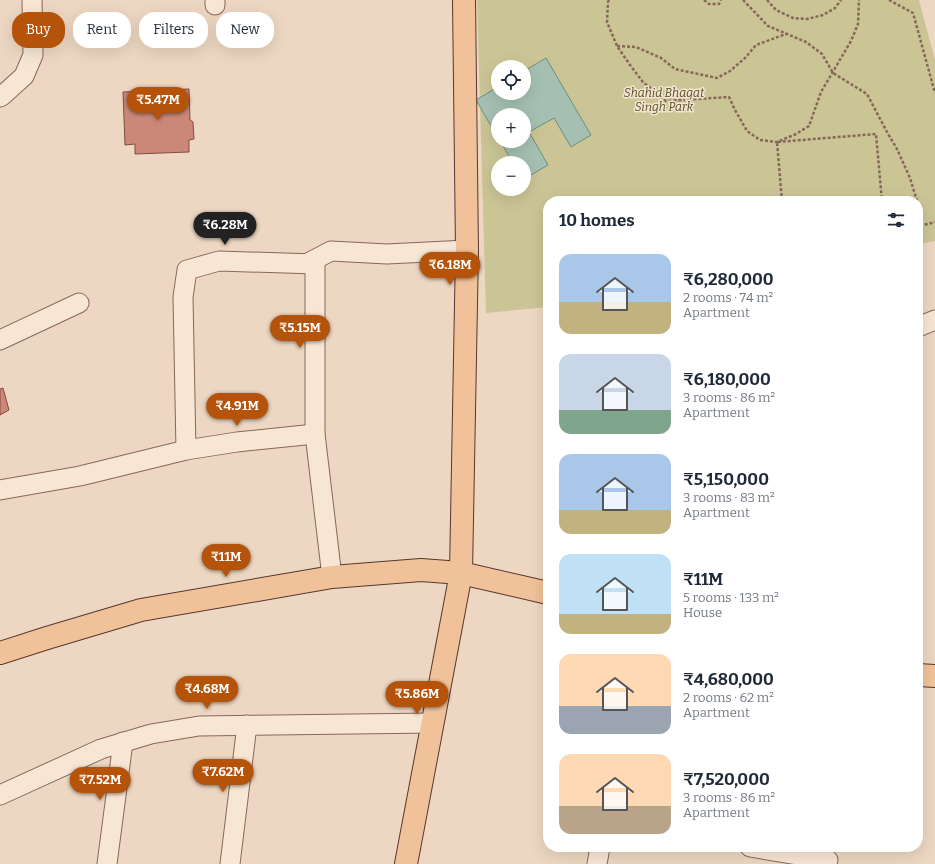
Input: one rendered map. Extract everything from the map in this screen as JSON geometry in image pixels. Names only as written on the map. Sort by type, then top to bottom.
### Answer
[{"type":"main road","points":[[406,864],[461,573],[467,250],[464,0]]},
{"type":"main road","points":[[0,653],[141,610],[332,577],[421,570],[461,573],[543,592]]},
{"type":"main road","points":[[923,675],[935,676]]},
{"type":"street","points":[[0,97],[24,76],[33,55],[32,0]]},
{"type":"street","points":[[315,264],[310,262],[332,251],[387,254],[467,250]]},
{"type":"street","points":[[186,450],[183,297],[187,270],[219,261],[315,264]]},
{"type":"street","points":[[315,264],[315,434],[332,577]]},
{"type":"street","points":[[0,340],[78,303]]},
{"type":"street","points":[[923,325],[935,320]]},
{"type":"street","points":[[0,490],[80,476],[186,450],[237,442],[315,434]]},
{"type":"street","points":[[0,794],[101,749],[151,734],[199,726],[433,723]]},
{"type":"street","points":[[230,864],[247,725]]},
{"type":"street","points":[[108,864],[122,742]]},
{"type":"street","points":[[597,864],[599,852]]},
{"type":"street","points":[[789,852],[828,857]]},
{"type":"path","points":[[609,0],[607,22],[617,46],[643,82],[666,101],[729,97],[747,131],[760,140],[776,142],[876,134],[882,196]]},
{"type":"path","points":[[704,0],[709,4],[718,4],[722,0]]},
{"type":"path","points":[[743,0],[768,26],[806,42],[822,54],[832,73],[867,94],[900,156],[910,178],[915,196]]},
{"type":"path","points":[[767,0],[776,10],[793,18],[807,19],[823,15],[835,8],[841,0]]},
{"type":"path","points":[[776,142],[796,134],[809,126],[821,92],[851,42],[858,24],[859,0]]},
{"type":"path","points":[[889,0],[913,14],[935,93]]},
{"type":"path","points":[[617,46],[636,47],[661,58],[675,69],[717,78],[730,71],[745,58],[756,45],[786,34]]},
{"type":"path","points":[[776,142],[781,196]]},
{"type":"path","points":[[923,225],[935,222]]},
{"type":"green space","name":"Shahid Bhagat Singh Park","points":[[477,0],[919,0],[935,60],[935,241],[923,243],[923,196],[543,196],[543,307],[486,313]]},
{"type":"shaded area","points":[[546,58],[591,135],[571,147],[554,118],[531,131],[531,108],[491,108],[491,126],[476,100],[491,91],[491,100],[531,100],[531,67]]},
{"type":"shaded area","points":[[531,135],[548,165],[531,175],[531,156],[509,156],[504,148],[531,148]]},
{"type":"building","points":[[189,89],[190,120],[193,122],[194,139],[189,140],[189,152],[135,154],[135,144],[125,145],[123,92]]},
{"type":"building","points":[[3,388],[9,410],[0,415],[0,389]]}]
